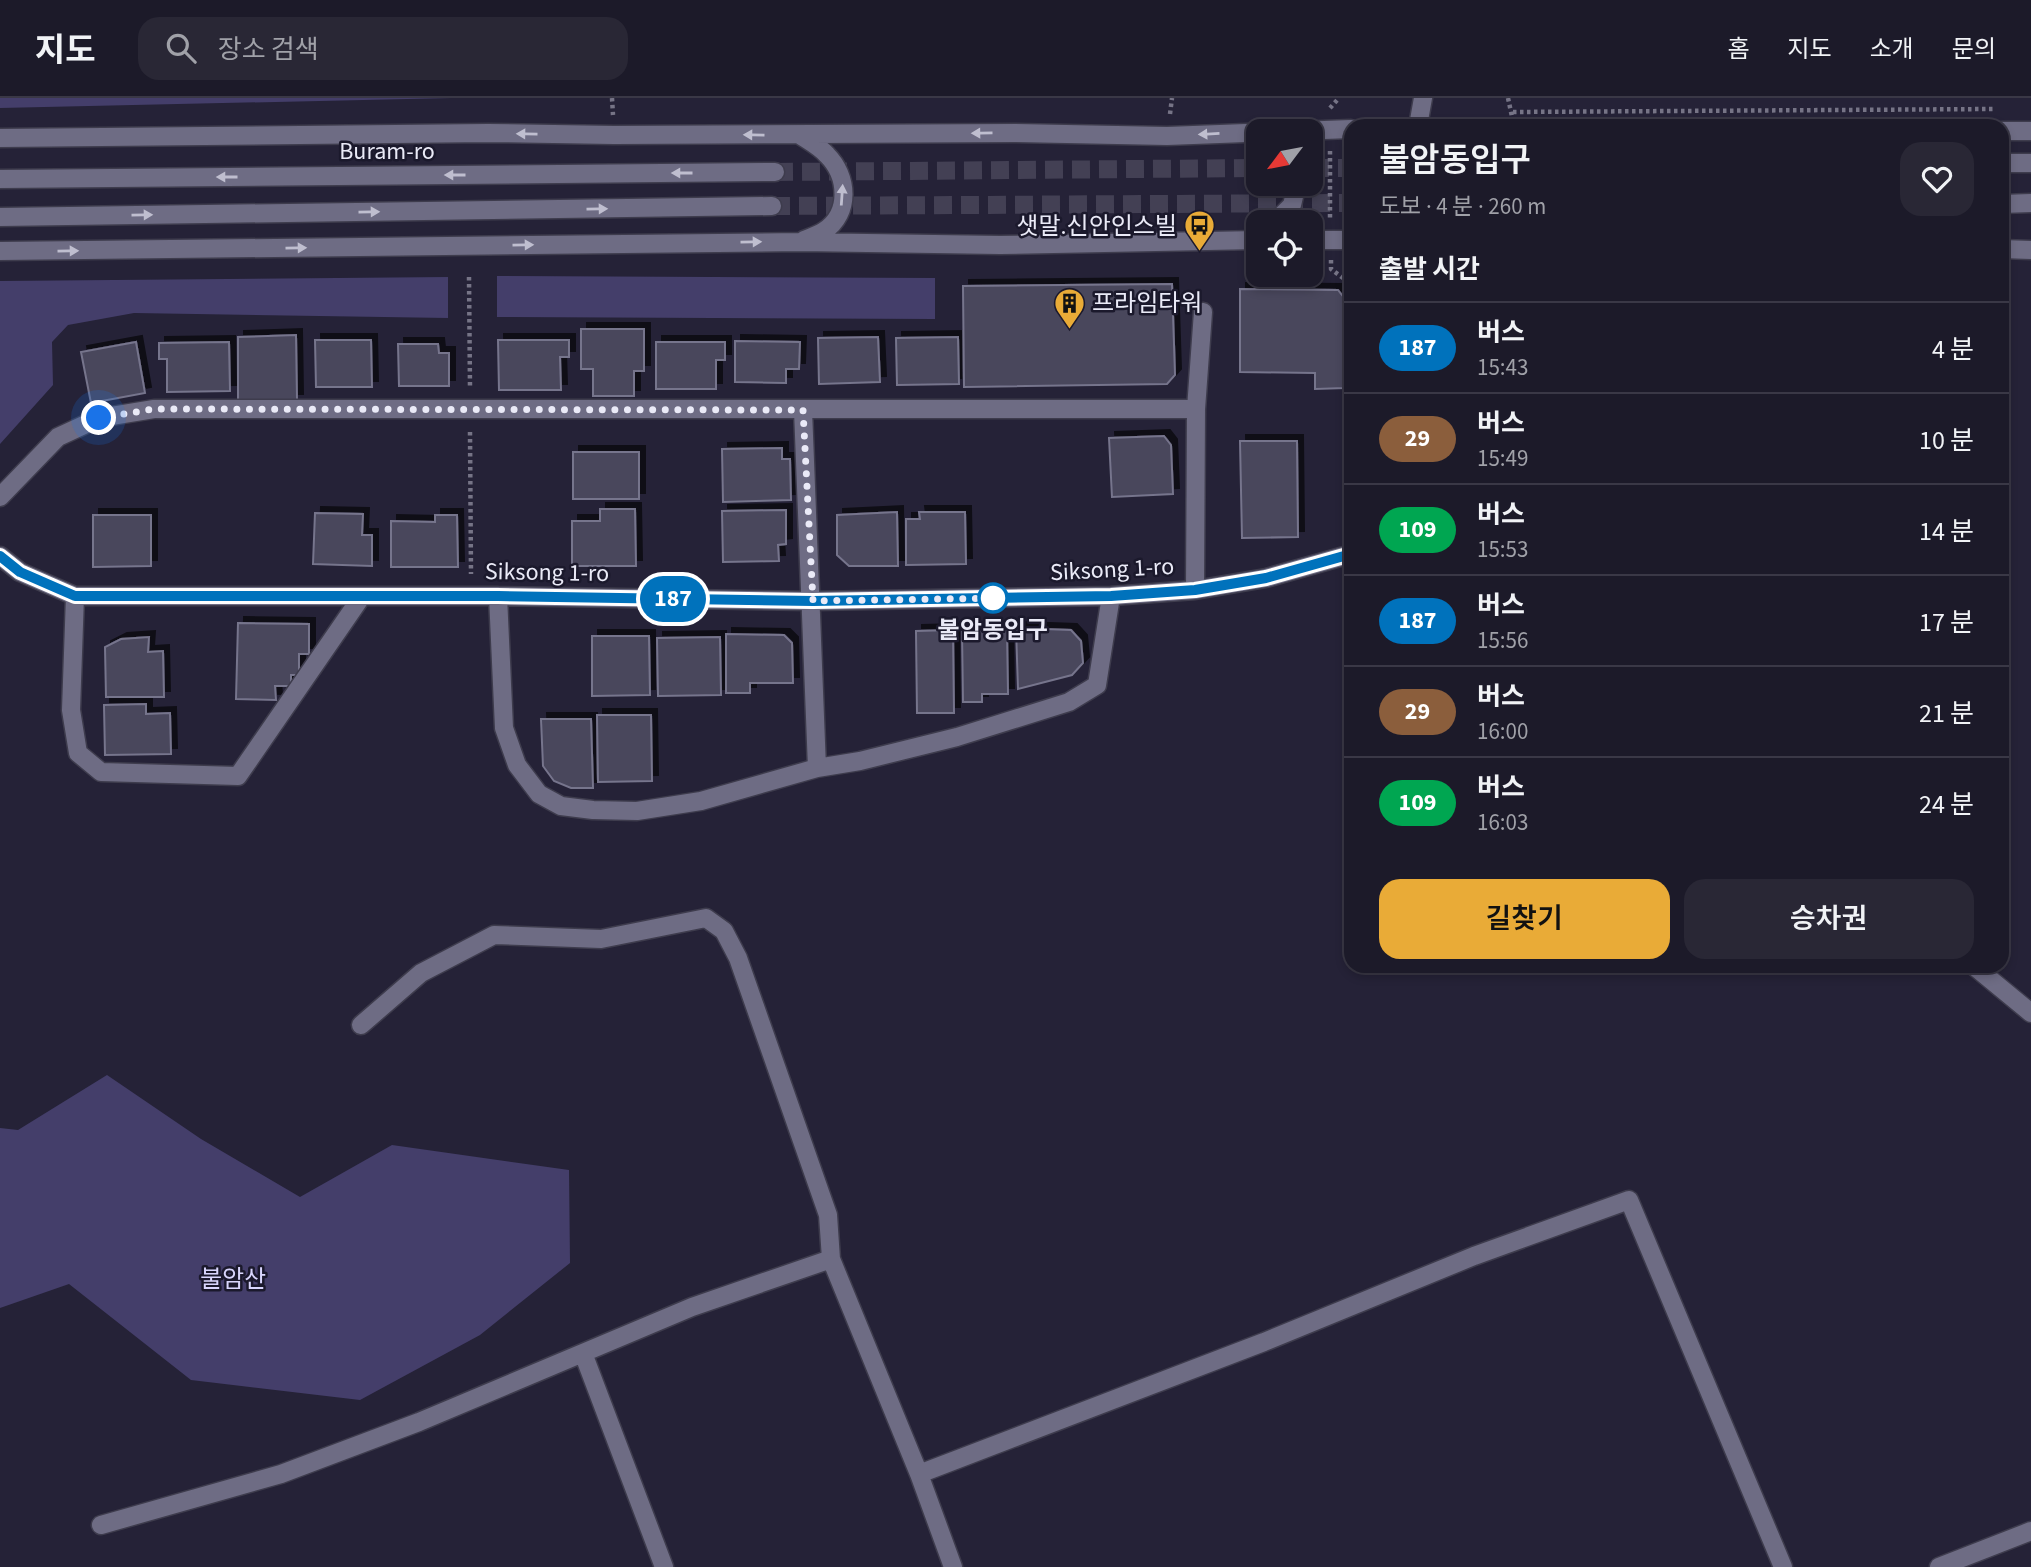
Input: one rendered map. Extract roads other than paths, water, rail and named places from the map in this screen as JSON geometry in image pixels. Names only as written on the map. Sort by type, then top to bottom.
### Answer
[{"type":"street","points":[[1419,119],[1423,98]]},
{"type":"street","points":[[1323,130],[1344,129]]},
{"type":"street","points":[[2009,131],[2031,131]]},
{"type":"street","points":[[0,138],[258,134],[1014,133],[1167,136],[1246,132]]},
{"type":"street","points":[[800,135],[827,154],[840,171],[845,191],[840,214],[825,230],[801,242]]},
{"type":"street","points":[[2009,163],[2031,163]]},
{"type":"street","name":"Buram-ro","points":[[0,179],[775,172]]},
{"type":"street","points":[[2009,204],[2031,203]]},
{"type":"street","points":[[0,218],[772,206]]},
{"type":"street","points":[[1237,240],[1246,237]]},
{"type":"street","points":[[0,251],[1246,240]]},
{"type":"street","points":[[1323,240],[1344,240]]},
{"type":"street","points":[[2009,249],[2031,250]]},
{"type":"street","points":[[1195,590],[1196,408],[1203,312]]},
{"type":"street","points":[[0,498],[58,437],[99,418],[154,409],[1196,408]]},
{"type":"street","points":[[803,410],[813,601],[817,768]]},
{"type":"street","name":"Siksong 1-ro","points":[[0,556],[20,572],[75,596],[498,596],[813,601],[1111,596],[1195,590],[1266,578],[1344,556]]},
{"type":"street","points":[[75,596],[71,710],[78,753],[102,772],[238,776],[362,596]]},
{"type":"street","points":[[498,596],[504,728],[517,765],[539,794],[561,806],[637,811],[701,801],[817,768],[860,761],[957,737],[1069,702],[1097,685],[1111,596]]},
{"type":"street","points":[[361,1025],[421,973],[494,935],[601,939],[706,918],[724,931],[738,958],[828,1215],[831,1259],[919,1474],[953,1567]]},
{"type":"street","points":[[1982,973],[2031,1013]]},
{"type":"street","points":[[919,1474],[1264,1342],[1474,1256],[1629,1200],[1783,1567]]},
{"type":"street","points":[[101,1525],[281,1474],[419,1422],[692,1307],[831,1259]]},
{"type":"street","points":[[583,1353],[664,1567]]},
{"type":"street","points":[[1939,1567],[2031,1531]]},
{"type":"tunnel","points":[[775,172],[1246,168]]},
{"type":"tunnel","points":[[1323,168],[1344,168]]},
{"type":"tunnel","points":[[772,206],[1344,203]]},
{"type":"place","name":"샛말.신안인스빌","points":[[1200,253]]},
{"type":"place","name":"프라임타워","points":[[1069,330]]},
{"type":"place","name":"불암동입구","points":[[993,598]]},
{"type":"park label","name":"불암산","points":[[233,1279]]}]
